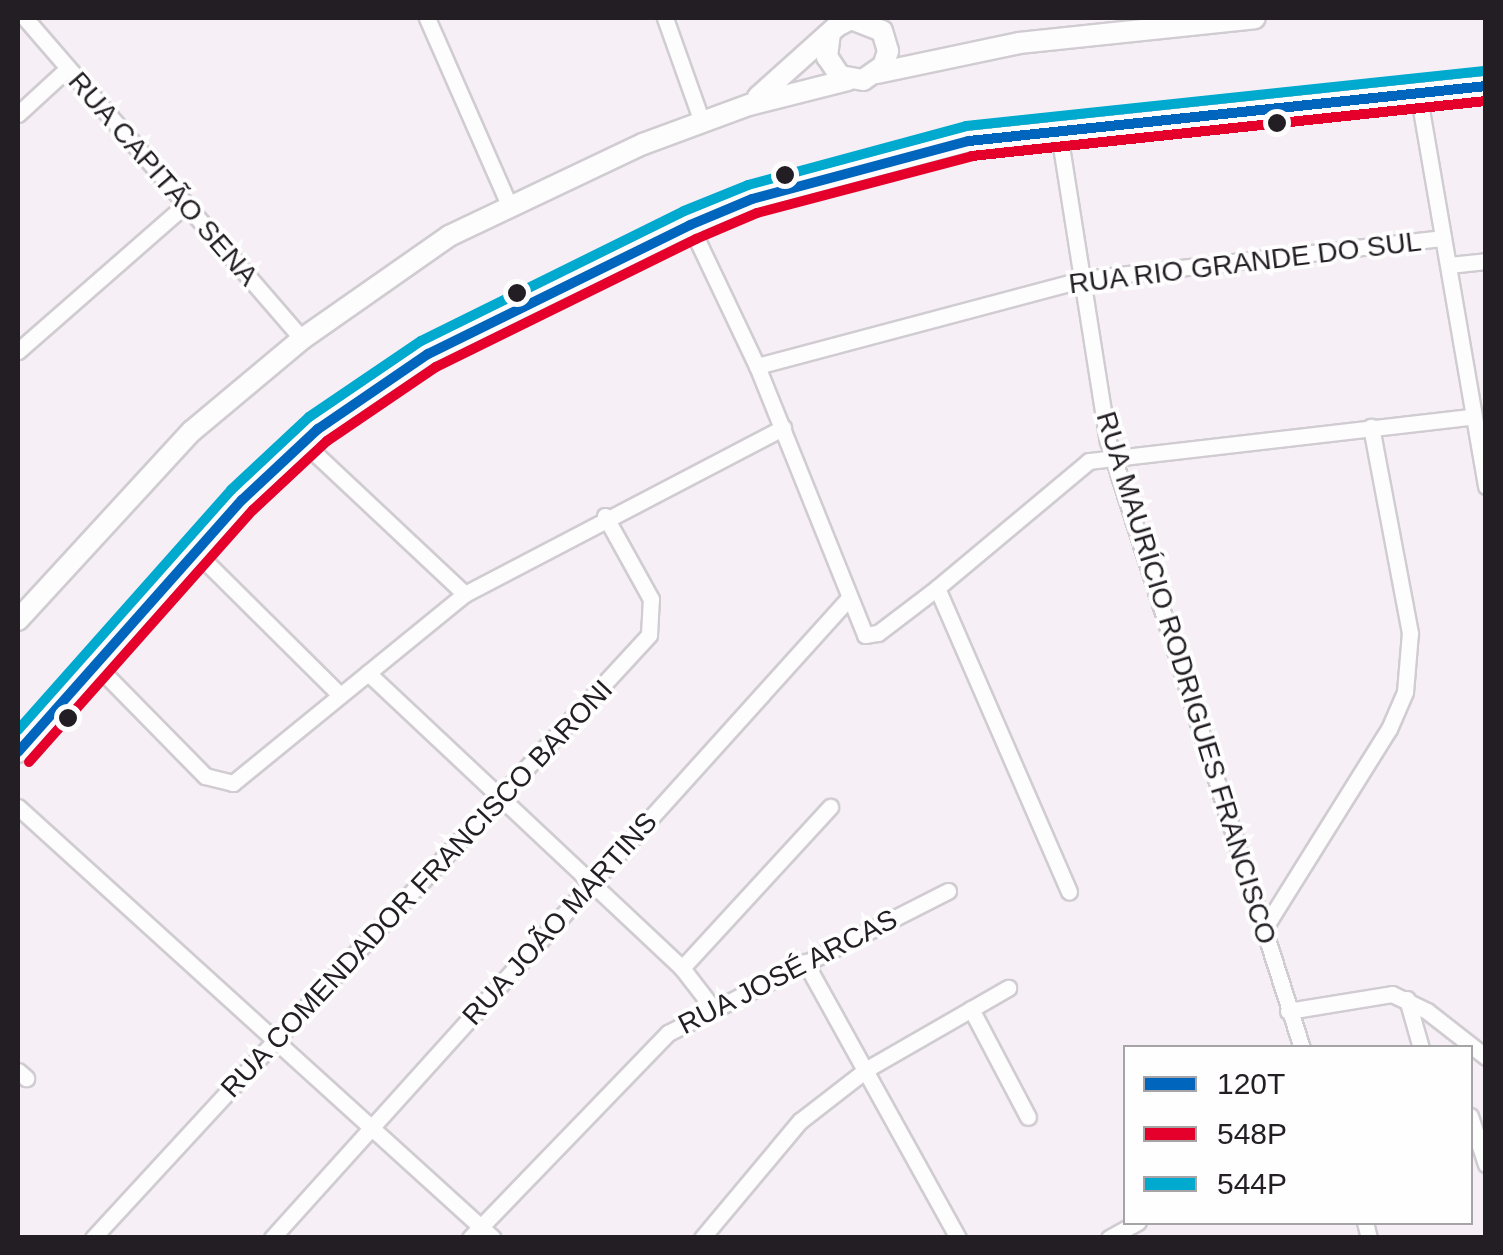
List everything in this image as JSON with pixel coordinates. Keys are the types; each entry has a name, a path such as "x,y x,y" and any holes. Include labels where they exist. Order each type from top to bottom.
{"main road":[{"path":"18,620 192,432 302,339 449,236 509,205 702,122 749,105 848,80 1020,43 1254,18"},
{"path":"749,105 832,27 870,19 888,45 877,73"},
{"path":"832,27 828,62 848,80"},
{"path":"18,752 196,553 303,442 440,347 690,224 851,171 1058,127 1486,86"}],"street":[{"name":"RUA CAPITÃO SENA","path":"25,18 302,339"},
{"path":"427,18 509,205"},
{"path":"665,18 702,122"},
{"path":"18,114 68,68"},
{"path":"1418,92 1486,486"},
{"name":"RUA MAURÍCIO RODRIGUES FRANCISCO","path":"1058,127 1114,454 1301,1045"},
{"path":"18,351 185,205"},
{"path":"690,224 783,428 858,631 867,636 937,588 1080,466 1114,454 1472,417"},
{"name":"RUA RIO GRANDE DO SUL","path":"757,366 1083,279 1443,238"},
{"name":"RUA RIO GRANDE DO SUL","path":"1448,265 1486,262"},
{"path":"1262,932 1389,729 1406,692 1410,633 1372,427"},
{"path":"98,667 189,762 224,784 255,770 339,694 465,594 606,516 783,428"},
{"path":"303,442 465,594"},
{"name":"RUA COMENDADOR FRANCISCO BARONI","path":"93,1238 278,1043 654,626 651,598 606,516"},
{"path":"196,553 339,694"},
{"path":"937,588 1070,892"},
{"name":"RUA JOÃO MARTINS","path":"272,1238 847,600"},
{"path":"368,673 682,968 712,1007"},
{"path":"18,807 371,1128 475,1232 493,1238"},
{"path":"682,968 830,807"},
{"name":"RUA JOSÉ ARCAS","path":"475,1232 636,1060 712,1007 948,891"},
{"path":"804,962 867,1068 958,1238"},
{"path":"702,1238 800,1121 867,1068 1008,988"},
{"path":"1288,1012 1371,996 1407,999 1470,1045"},
{"path":"1407,999 1420,1045"},
{"path":"971,1009 1028,1118"},
{"path":"1473,1125 1486,1164"},
{"path":"1109,1238 1133,1225"}],"transit line":[{"name":"544P","path":"18,730 231,490 309,417 421,341 684,211 748,185 966,126 1484,71"},
{"name":"120T","path":"18,752 242,500 318,429 428,354 690,225 752,199 969,141 1486,86"},
{"name":"548P","path":"29,762 253,510 327,441 436,367 696,239 757,213 972,156 1486,101"}]}
